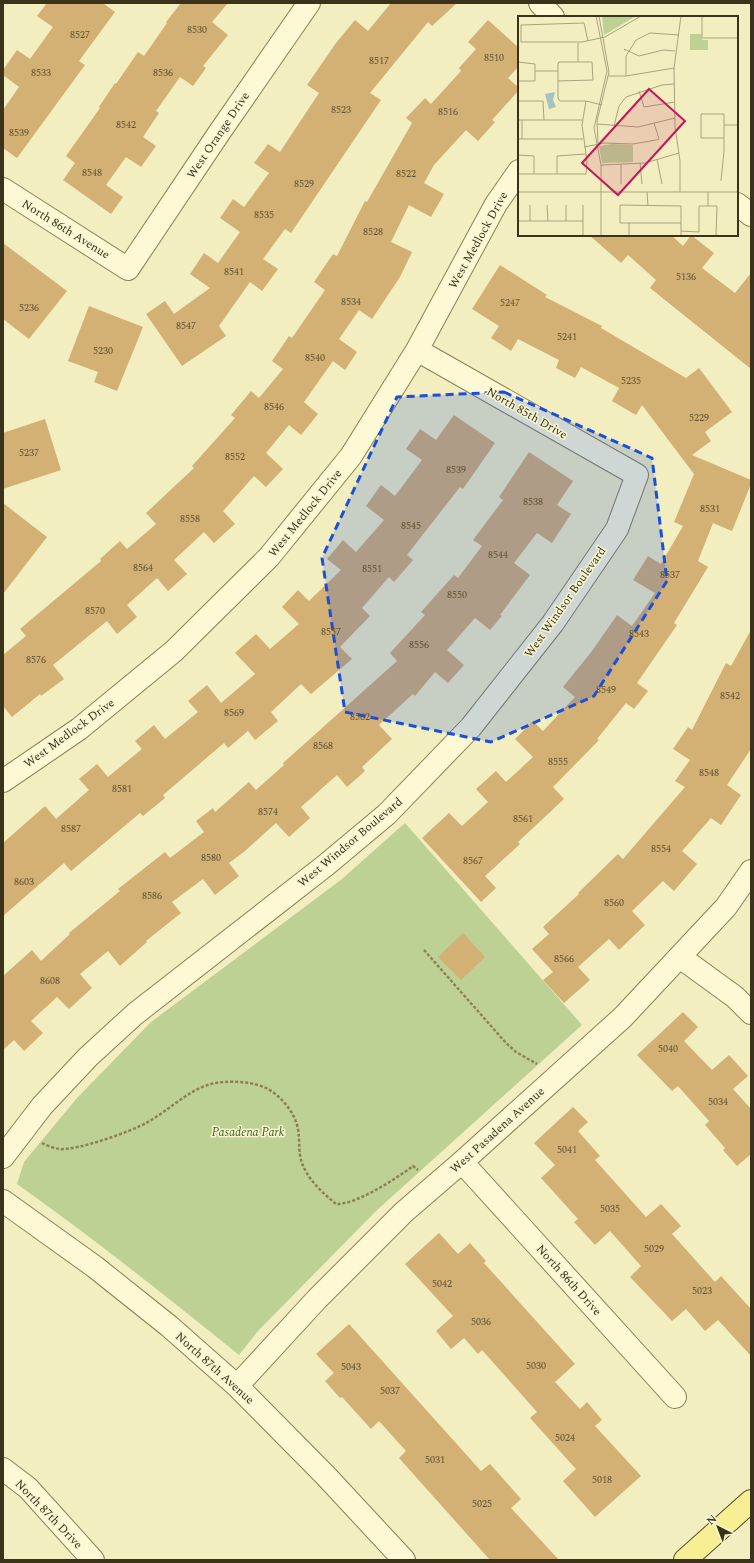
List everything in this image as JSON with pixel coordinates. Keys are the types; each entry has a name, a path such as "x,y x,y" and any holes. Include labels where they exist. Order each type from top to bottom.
{"main road":[{"path":"685,1560 751,1500"}],"street":[{"name":"West Orange Drive","path":"128,269 219,133 309,3"},
{"path":"540,3 552,16"},
{"name":"West Medlock Drive","path":"3,781 79,729 174,651 269,557 351,456 417,350 496,204 518,172"},
{"name":"North 86th Avenue","path":"3,189 128,269"},
{"path":"738,205 751,215"},
{"name":"North 85th Drive","path":"417,350 636,475"},
{"name":"West Windsor Boulevard","path":"3,1157 42,1106 88,1058 135,1014 326,866 387,814 471,727 553,623 617,529 636,475"},
{"name":"West Pasadena Avenue","path":"237,1386 317,1298 404,1212 462,1162 623,1017 726,907 751,871"},
{"path":"680,957 735,997 751,1013"},
{"name":"North 86th Drive","path":"462,1162 675,1397"},
{"name":"North 87th Avenue","path":"3,1201 95,1267 169,1326 237,1386 326,1476 404,1560"},
{"name":"North 87th Drive","path":"3,1469 28,1488 93,1560"}],"path":[{"path":"424,950 506,1043 516,1052 536,1063 552,1080"},
{"path":"24,1130 45,1144 60,1149 76,1147 122,1134 146,1123 196,1091 211,1084 230,1082 250,1083 268,1089 282,1100 293,1115 298,1129 298,1145 302,1163 309,1176 320,1190 336,1204 343,1205 354,1200 396,1179 414,1166 433,1186"}],"highlighted area":[{"path":"504,392 652,458 667,581 594,696 491,742 345,712 322,558 397,397"}],"green space":[{"name":"Pasadena Park","path":"405,823 582,1025 376,1211 258,1331 239,1355 129,1268 17,1184 24,1162 77,1098 151,1022 342,879"}],"building":[{"path":"47,3 103,3 115,12 79,61 85,65 17,158 3,148 3,110 19,87 3,75 3,70 17,50 30,59 53,27 37,16"},
{"path":"181,3 228,3 212,22 228,35 203,66 206,68 193,86 180,77 156,111 159,113 143,137 156,146 141,167 126,157 106,185 123,197 111,214 63,180 75,163 66,156 100,108 99,107 115,83 116,84 138,52 144,56 167,23 166,22"},
{"path":"391,3 457,3 432,26 428,22 370,93 381,100 291,233 285,229 263,259 278,269 262,291 250,282 219,326 226,336 182,366 146,314 165,301 174,314 210,288 190,274 204,253 218,263 240,232 220,218 233,199 244,207 269,173 254,163 268,144 280,152 319,93 307,85 336,43 355,20 368,31"},
{"path":"488,20 518,47 518,67 508,78 518,87 518,91 492,120 495,122 478,141 466,130 434,165 424,183 444,194 431,217 409,205 391,242 412,252 400,277 372,319 359,310 339,339 357,352 345,370 333,361 304,402 318,414 301,435 289,425 266,453 283,469 266,487 254,476 223,511 235,524 214,543 204,532 174,560 187,574 168,591 157,578 127,605 137,617 117,634 107,621 53,665 64,679 41,696 40,694 12,717 3,706 3,655 26,636 20,629 101,561 100,559 120,541 127,549 156,524 146,513 194,468 192,466 235,418 231,415 251,391 259,398 283,369 272,361 289,336 292,338 325,290 314,282 333,254 337,256 365,201 367,202 412,123 406,118 425,98 431,104 461,71 459,68 476,49 468,42"},
{"path":"590,236 672,236 683,246 690,236 692,236 714,253 702,268 735,293 751,273 751,369 650,288 656,280 628,255 621,263"},
{"path":"3,243 67,291 29,339 3,319"},
{"path":"500,265 547,295 545,297 602,326 601,328 686,378 699,368 732,412 705,432 711,441 692,455 751,480 751,484 732,531 713,523 698,561 708,567 674,623 677,625 637,683 648,691 634,709 626,703 597,739 599,740 553,787 564,799 518,842 520,844 485,876 496,888 481,902 422,838 449,813 462,826 488,802 476,789 496,771 506,782 533,757 515,739 533,721 543,731 575,697 563,687 592,651 617,615 632,626 655,593 633,580 648,556 661,564 683,526 674,522 694,474 642,405 636,415 612,401 619,388 581,367 575,378 556,368 559,360 518,339 511,351 491,338 499,326 472,309"},
{"path":"89,306 143,327 117,391 94,382 98,372 68,361"},
{"path":"454,415 495,443 463,489 460,487 407,555 413,560 394,582 389,577 362,608 370,616 340,647 352,659 311,694 301,684 271,712 278,721 255,740 248,731 228,748 224,743 163,795 165,798 143,816 140,813 71,871 64,863 3,916 3,843 45,806 56,819 89,790 79,779 97,764 108,777 142,749 135,741 154,725 165,739 198,712 188,701 207,685 221,703 255,674 235,653 256,634 270,649 299,624 282,607 298,590 309,601 341,570 327,559 343,540 356,552 384,520 366,506 381,485 395,496 422,460 406,449 420,429 436,440"},
{"path":"45,419 61,470 3,489 3,433"},
{"path":"529,452 573,481 557,505 571,514 552,543 537,533 514,563 530,575 500,615 502,616 490,630 475,618 447,650 464,665 448,683 435,672 415,696 413,694 379,725 392,739 362,767 365,771 347,787 337,775 301,807 310,818 289,837 276,823 245,851 229,863 239,876 215,895 203,879 172,902 181,913 146,941 147,942 120,966 108,951 80,974 92,988 69,1009 57,997 31,1021 43,1033 24,1051 14,1040 3,1050 3,976 32,950 41,961 70,934 69,933 120,891 118,889 165,852 170,858 204,832 196,821 213,808 215,812 249,782 256,790 284,765 283,763 397,661 390,653 425,615 421,612 454,575 458,578 482,546 473,540 503,500 499,497"},
{"path":"3,503 47,537 3,594"},
{"path":"751,630 751,749 727,785 741,795 721,825 711,818 682,851 697,864 674,891 663,881 632,911 645,925 619,950 609,939 578,967 590,980 564,1003 543,980 553,972 532,949 549,934 543,927 579,894 578,893 618,854 623,859 685,787 675,781 690,760 673,749 688,727 692,730 726,663 731,666"},
{"path":"463,933 485,957 461,980 438,957"},
{"path":"683,1012 698,1027 684,1041 712,1070 729,1055 748,1076 733,1089 751,1109 751,1154 737,1166 723,1150 725,1148 705,1125 709,1121 678,1086 672,1091 637,1055"},
{"path":"573,1107 588,1122 578,1131 600,1156 595,1160 646,1217 661,1204 681,1226 672,1234 715,1282 721,1276 751,1309 751,1356 718,1320 705,1331 686,1309 672,1321 630,1277 641,1266 610,1231 595,1245 574,1222 578,1219 541,1178 555,1165 534,1143"},
{"path":"439,1233 458,1254 470,1243 486,1261 484,1263 575,1364 555,1382 580,1409 587,1402 602,1420 595,1426 641,1476 595,1517 563,1481 576,1469 530,1418 537,1412 482,1350 478,1354 464,1338 451,1349 436,1331 453,1316 405,1264"},
{"path":"349,1324 481,1471 490,1464 521,1499 511,1508 559,1560 490,1560 399,1458 406,1451 379,1421 371,1429 342,1397 340,1398 325,1381 334,1373 316,1354"}]}
